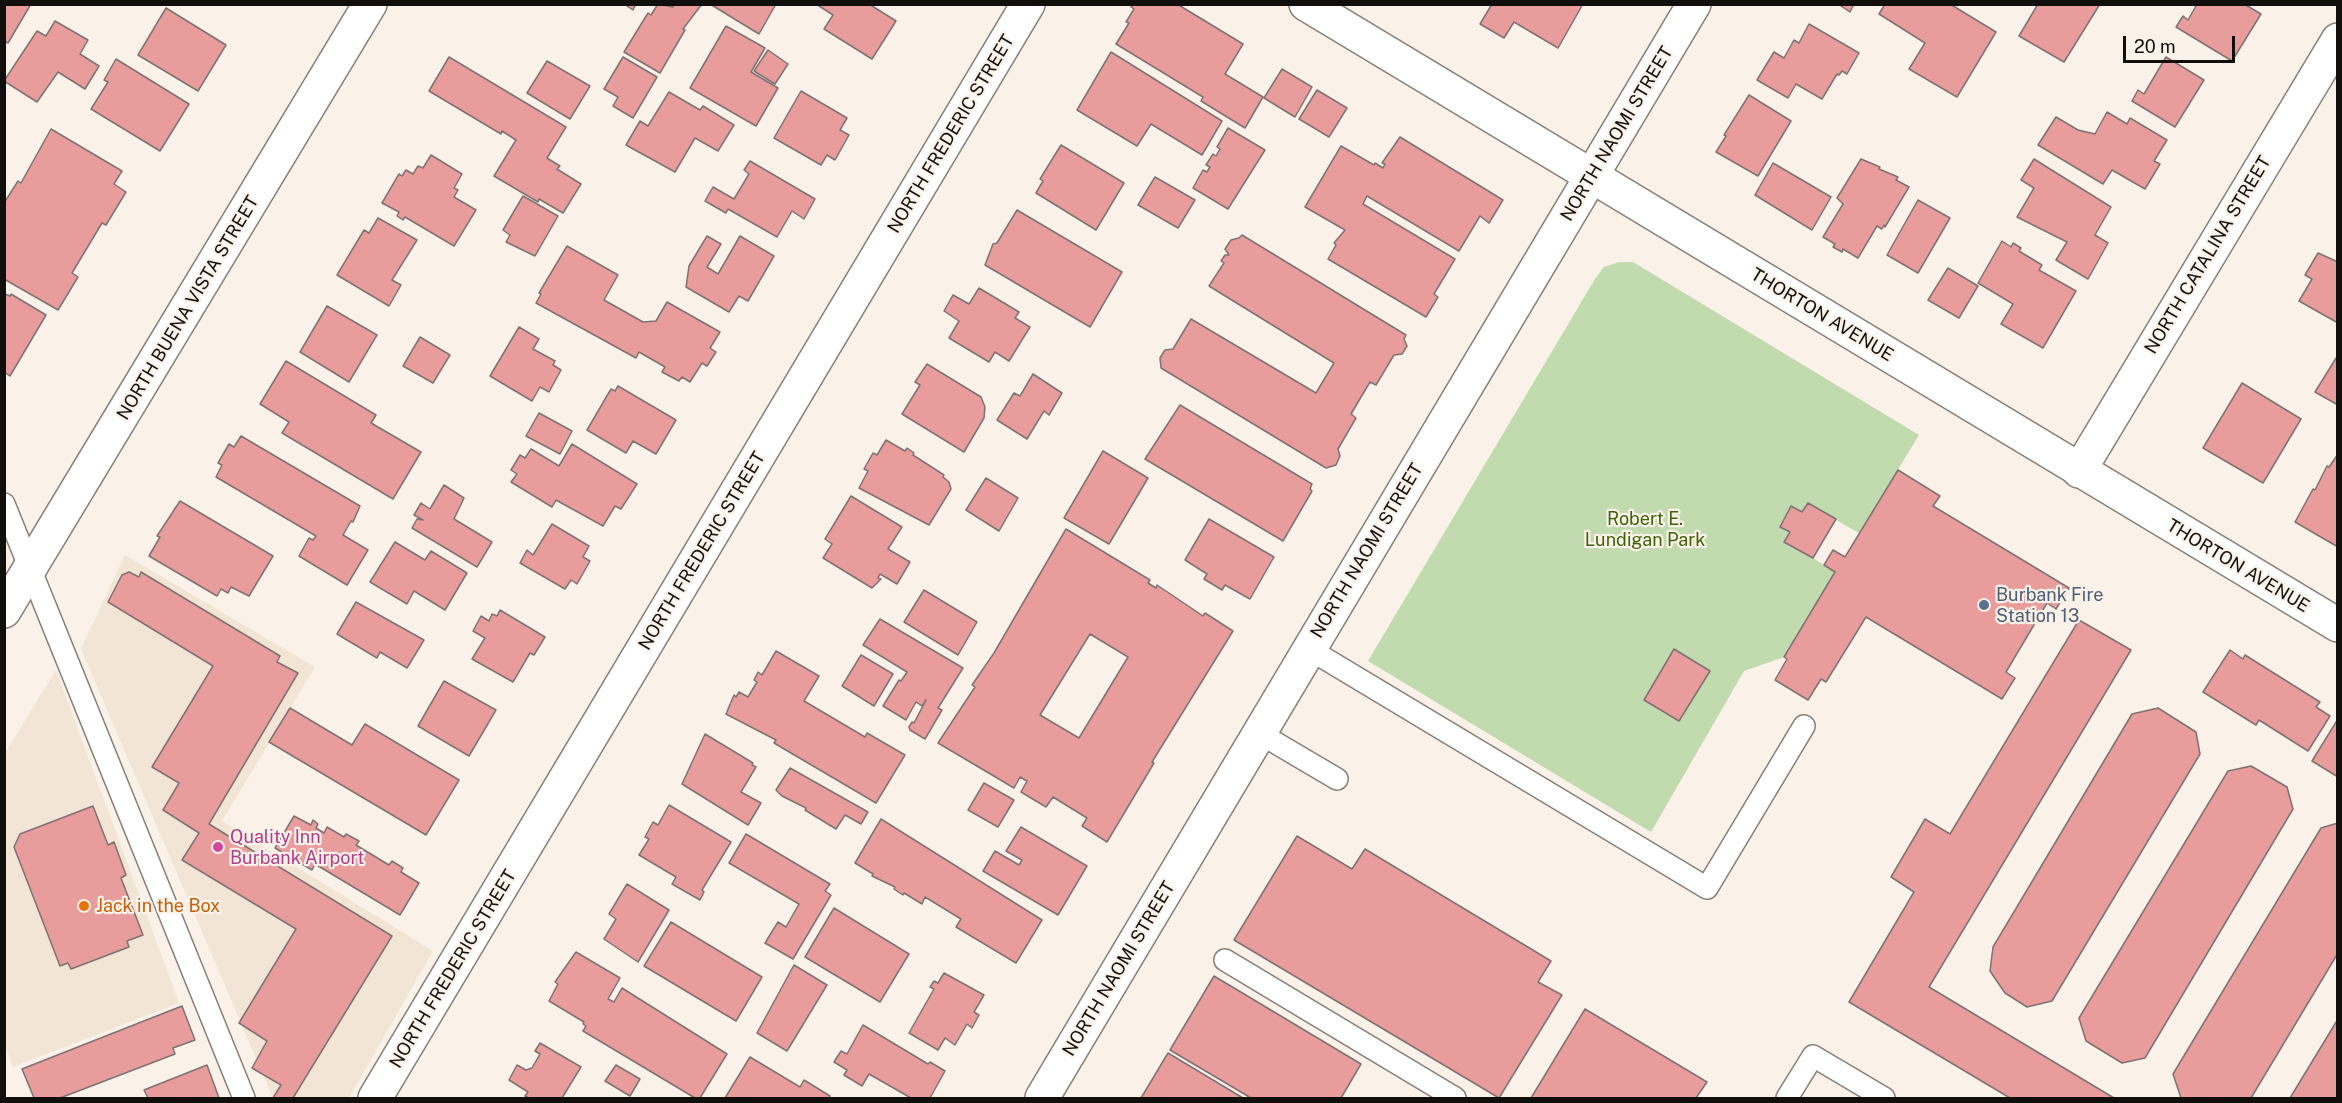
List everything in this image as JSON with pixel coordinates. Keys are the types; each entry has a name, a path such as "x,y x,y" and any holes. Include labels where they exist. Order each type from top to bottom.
{"street":[{"name":"NORTH BUENA VISTA STREET","path":"4,611 30,572 370,4"},
{"name":"NORTH FREDERIC STREET","path":"375,1098 1028,4"},
{"name":"THORTON AVENUE","path":"1306,4 2337,625"},
{"name":"NORTH NAOMI STREET","path":"1042,1098 1694,4"},
{"name":"NORTH CATALINA STREET","path":"2079,471 2337,40"}],"lane":[{"path":"4,504 244,1098"},
{"path":"1309,649 1608,819 1707,888 1804,726"},
{"path":"1259,733 1337,779"},
{"path":"1225,960 1455,1098"},
{"path":"1787,1098 1813,1056 1884,1098"}],"shaded area":[{"path":"125,555 315,667 222,821 433,951 349,1098 273,1098 81,649"},
{"path":"56,670 179,1003 13,1067 4,1042 4,755"}],"green space":[{"name":"Robert E. Lundigan Park","path":"1619,262 1633,262 1919,435 1859,533 1836,520 1813,558 1835,572 1784,657 1744,671 1651,832 1368,661 1595,279 1604,267"}],"building":[{"path":"4,4 31,4 8,43 4,41"},
{"path":"624,4 636,4 633,10"},
{"path":"658,4 673,7 674,4 702,4 683,29 685,30 660,73 624,52 648,13 651,15"},
{"path":"710,4 776,4 759,34"},
{"path":"816,4 869,4 896,21 872,59 824,29 833,15"},
{"path":"1133,4 1177,4 1243,44 1225,74 1263,97 1245,128 1201,101 1203,97 1116,44 1129,23 1126,22 1134,9 1131,7"},
{"path":"1492,4 1583,4 1558,48 1514,22 1504,38 1480,24"},
{"path":"1838,4 1854,4 1850,12"},
{"path":"1885,4 1950,4 1996,32 1957,97 1909,69 1925,43 1879,14"},
{"path":"2038,4 2100,4 2064,62 2019,36"},
{"path":"2197,4 2244,4 2261,14 2232,61 2176,27 2183,16 2188,20"},
{"path":"166,8 226,45 198,91 138,55"},
{"path":"55,21 88,40 80,54 99,66 85,89 58,72 37,102 4,81 37,31 46,36"},
{"path":"1809,24 1859,53 1847,74 1842,71 1839,75 1837,74 1822,99 1796,84 1788,98 1757,80 1774,52 1784,58 1794,40 1799,43"},
{"path":"726,26 765,48 751,72 778,88 756,126 690,88"},
{"path":"768,50 788,64 775,84 754,71"},
{"path":"1111,52 1222,121 1202,155 1151,124 1137,146 1077,110"},
{"path":"449,57 566,127 547,158 560,166 557,169 581,184 563,213 539,199 538,202 494,176 516,140 502,131 501,134 429,91"},
{"path":"623,57 657,77 633,118 613,106 618,97 604,89"},
{"path":"2166,57 2204,80 2175,127 2132,101 2138,90 2144,94"},
{"path":"116,59 189,104 160,151 91,109 108,82 104,80"},
{"path":"547,61 590,86 570,119 527,93"},
{"path":"1282,69 1312,87 1295,117 1264,98"},
{"path":"1317,90 1347,108 1329,137 1299,119"},
{"path":"801,91 847,118 840,130 849,135 835,160 827,155 821,165 774,138"},
{"path":"669,92 700,110 703,106 734,125 718,151 695,138 675,172 626,145 640,121 648,126"},
{"path":"1749,95 1791,121 1758,176 1716,152"},
{"path":"2107,112 2127,124 2130,118 2167,140 2154,161 2160,164 2145,189 2112,170 2103,184 2038,145 2056,117 2078,130 2095,134"},
{"path":"1228,128 1265,150 1228,209 1193,188 1203,170 1207,172 1210,167 1206,165 1213,154 1216,156 1220,149 1217,147"},
{"path":"51,129 122,171 114,184 126,192 106,225 102,223 72,273 78,277 58,310 4,279 4,203 18,181 21,183"},
{"path":"1400,137 1503,200 1489,223 1480,216 1459,251 1367,196 1363,204 1455,259 1434,294 1438,297 1426,317 1328,259 1336,245 1334,243 1345,230 1305,207 1341,146 1383,168 1385,164 1382,163"},
{"path":"1061,145 1124,183 1096,230 1036,193 1043,181 1040,179"},
{"path":"431,155 462,174 454,188 458,190 454,197 476,210 454,246 405,217 403,220 397,216 399,212 382,203 399,174 402,176 406,170 413,174 418,166 423,168"},
{"path":"1861,159 1898,177 1896,180 1909,187 1885,227 1884,225 1882,229 1877,226 1858,258 1843,249 1842,252 1833,247 1835,244 1823,237 1843,204 1837,198"},
{"path":"2034,159 2111,207 2095,235 2108,243 2088,279 2056,260 2067,242 2017,217 2034,188 2021,180"},
{"path":"750,161 815,199 804,219 792,211 777,237 728,209 726,213 705,201 713,187 734,199 749,174 744,170"},
{"path":"1773,163 1831,197 1812,230 1755,195"},
{"path":"1155,177 1195,200 1178,228 1138,205"},
{"path":"523,196 558,216 535,256 506,242 510,235 503,230"},
{"path":"1918,200 1950,218 1918,273 1887,255"},
{"path":"1017,210 1122,272 1090,327 985,265 993,244 997,243"},
{"path":"378,218 417,240 392,280 401,285 389,306 337,275 364,230 369,233"},
{"path":"1242,235 1406,335 1404,339 1407,346 1402,354 1394,355 1376,385 1370,382 1351,414 1356,418 1338,449 1340,456 1336,465 1326,468 1161,368 1160,358 1165,350 1173,349 1191,319 1316,393 1334,363 1209,286 1224,263 1221,261 1225,255 1229,255 1225,249 1231,240"},
{"path":"707,236 721,244 707,267 718,274 740,236 774,256 748,301 739,296 729,312 686,287 689,266"},
{"path":"2002,241 2011,247 2013,243 2021,248 2019,251 2042,265 2039,270 2076,291 2043,348 2001,324 2013,304 1978,283"},
{"path":"567,246 618,275 604,300 643,322 656,321 667,302 720,332 710,348 716,352 707,366 702,363 690,382 682,377 679,381 662,372 665,367 639,352 636,358 536,303 541,294 539,293"},
{"path":"2318,253 2338,262 2338,323 2299,301 2312,279 2305,275"},
{"path":"1948,268 1978,286 1959,318 1928,300"},
{"path":"979,288 1019,312 1015,318 1030,327 1009,361 995,352 989,362 949,338 959,321 944,311 953,295 969,304"},
{"path":"5,294 10,296 11,294 46,315 10,376 4,372"},
{"path":"327,306 377,335 349,382 300,352"},
{"path":"519,327 539,339 533,349 555,361 553,365 561,370 549,392 540,387 532,401 490,376"},
{"path":"420,337 450,355 433,383 403,366"},
{"path":"2338,355 2338,405 2315,392"},
{"path":"286,361 376,415 371,423 421,452 393,499 282,433 289,422 260,404"},
{"path":"927,364 981,397 985,407 984,418 964,452 902,414 920,385 915,382"},
{"path":"1033,374 1062,393 1049,415 1044,411 1027,439 997,420 1014,393 1020,396"},
{"path":"2242,383 2301,419 2263,483 2203,448"},
{"path":"618,386 676,420 656,454 633,441 626,453 587,430 611,389 615,391"},
{"path":"1180,405 1312,484 1310,489 1312,491 1283,541 1145,459"},
{"path":"539,413 572,431 560,454 526,436"},
{"path":"241,436 360,506 353,522 351,521 343,535 368,550 347,585 299,556 309,538 313,540 316,536 216,477 222,465 218,463 229,444 234,447"},
{"path":"886,440 905,451 907,448 914,453 913,455 944,475 943,477 949,482 951,489 929,525 859,488 868,471 864,469 873,453 877,455"},
{"path":"572,444 637,484 621,509 615,506 603,526 556,500 552,507 511,482 517,474 511,470 520,455 525,458 531,449 559,466"},
{"path":"1103,451 1148,478 1109,544 1064,518"},
{"path":"2338,454 2338,547 2295,522 2327,466 2329,467"},
{"path":"1898,470 1940,496 1933,506 2069,588 2056,609 2047,603 2006,672 2015,678 2002,699 1866,617 1826,682 1821,679 1808,700 1775,680 1787,659 1784,657 1835,572 1824,565 1833,550 1845,557"},
{"path":"986,478 1018,498 999,531 966,510"},
{"path":"444,485 464,498 454,519 492,542 477,567 412,528 417,519 423,520 414,515 421,503 430,509"},
{"path":"851,496 902,527 888,549 910,562 897,584 880,574 878,578 881,579 872,588 823,558 832,544 825,539"},
{"path":"180,501 273,556 249,596 231,587 228,593 221,589 217,596 149,556 160,537 157,536"},
{"path":"1808,503 1836,519 1813,558 1784,542 1790,532 1780,527 1791,506 1802,512"},
{"path":"1209,519 1274,557 1250,599 1225,585 1222,590 1204,579 1207,574 1185,560"},
{"path":"552,524 589,546 583,557 590,561 577,584 571,580 565,589 520,563 527,550 533,555"},
{"path":"1066,529 1150,580 1148,583 1156,588 1157,585 1203,616 1205,613 1233,631 1152,762 1154,763 1107,842 1082,826 1087,818 1053,797 1046,807 1021,792 1027,781 1020,777 1014,788 938,743 975,687 972,685 994,653","holes":["1090,634 1128,657 1079,738 1040,715"]},
{"path":"395,542 425,560 431,551 467,573 445,610 414,591 407,604 370,582"},
{"name":"Quality Inn Burbank Airport","path":"129,572 139,577 141,572 280,656 277,662 298,673 209,824 392,936 293,1098 273,1098 281,1085 252,1068 267,1041 239,1023 296,929 182,860 199,833 163,810 179,783 152,767 213,666 108,602 122,575"},
{"path":"924,590 977,622 958,655 904,622"},
{"path":"356,602 424,640 407,668 380,652 377,658 337,634"},
{"path":"500,610 545,637 534,655 530,653 513,682 472,659 485,638 473,631 481,616 489,621 492,614 497,616"},
{"path":"880,619 963,668 938,708 942,710 925,739 909,727 912,722 914,723 926,700 922,706 916,702 906,720 883,706 899,680 901,681 907,672 863,645"},
{"path":"2079,620 2131,650 1929,987 2114,1098 2010,1098 1849,1002 1914,892 1891,877 1925,819 1950,834"},
{"path":"1674,649 1710,671 1679,721 1644,700"},
{"path":"2230,650 2243,659 2245,655 2320,702 2316,707 2330,716 2308,751 2259,720 2256,725 2203,692"},
{"path":"776,651 819,676 804,701 865,737 867,733 905,755 876,803 774,743 776,740 726,714 734,695 736,697 739,692 748,697 757,682 754,680 758,672 762,675"},
{"path":"861,655 893,674 874,706 842,686"},
{"path":"444,681 496,710 469,756 418,726"},
{"path":"290,708 352,745 365,724 459,780 426,835 269,742"},
{"path":"2158,708 2196,732 2200,754 2052,1001 2027,1007 2005,993 1990,971 1993,947 2132,714"},
{"path":"2338,719 2338,777 2312,761"},
{"path":"705,734 756,767 741,792 761,803 748,825 682,784"},
{"path":"2251,766 2287,787 2293,809 2145,1058 2122,1063 2086,1041 2079,1018 2228,771"},
{"path":"790,768 868,812 861,824 845,815 836,829 805,810 806,808 782,796 776,790"},
{"path":"984,783 1014,800 998,827 968,810"},
{"path":"669,805 731,842 702,890 704,892 700,900 672,884 676,877 639,855 649,839 645,837 653,822 658,825"},
{"name":"Jack in the Box","path":"93,806 108,845 114,842 126,875 121,878 143,935 127,941 129,947 71,969 68,963 60,966 14,847 20,834"},
{"path":"294,816 311,825 313,820 318,824 316,828 324,833 327,827 344,837 346,834 359,841 356,845 389,865 392,861 403,868 401,872 419,883 400,915 315,864 312,870 275,848"},
{"path":"881,819 1042,920 1016,963 956,927 961,919 925,897 922,904 904,893 903,895 894,889 895,887 872,876 873,874 855,863"},
{"path":"2338,823 2338,953 2251,1098 2181,1098 2173,1074 2321,828"},
{"path":"1021,827 1087,866 1058,915 983,871 995,851 1019,865 1022,860 1006,851"},
{"path":"746,834 830,884 825,891 831,895 793,959 765,943 778,922 786,927 799,904 729,863"},
{"path":"1297,836 1352,869 1365,849 1551,961 1538,982 1562,995 1499,1098 1234,940"},
{"path":"627,884 669,910 638,962 604,939 616,919 609,914"},
{"path":"834,908 909,954 880,1002 805,957"},
{"path":"671,922 762,977 736,1021 644,966"},
{"path":"576,952 620,978 608,999 614,1002 622,988 727,1054 700,1098 695,1098 583,1031 586,1026 584,1022 549,1001 558,984 555,982"},
{"path":"794,965 827,985 787,1051 757,1033"},
{"path":"944,973 984,995 974,1012 979,1015 972,1028 967,1024 955,1045 945,1038 938,1050 909,1033 934,989 930,987 934,981 938,983"},
{"path":"1214,976 1361,1064 1341,1098 1251,1098 1170,1050"},
{"path":"182,1006 195,1040 173,1048 175,1054 60,1098 34,1098 22,1069"},
{"path":"1585,1009 1707,1082 1696,1098 1531,1098"},
{"path":"2338,1019 2338,1098 2290,1098"},
{"path":"863,1025 928,1064 930,1062 945,1071 930,1098 911,1098 869,1074 862,1086 844,1075 847,1070 834,1062 841,1051 847,1054"},
{"path":"540,1043 581,1067 562,1098 529,1098 525,1096 528,1092 509,1080 517,1065 526,1070 532,1068 540,1054 535,1051"},
{"path":"1168,1053 1243,1098 1141,1098"},
{"path":"750,1057 800,1087 804,1080 830,1096 829,1098 725,1098"},
{"path":"207,1065 219,1098 148,1098 144,1090"},
{"path":"616,1065 640,1079 630,1096 605,1081"}],"place":[{"name":"Burbank Fire Station 13","path":"1984,605"},
{"name":"Quality Inn Burbank Airport","path":"218,847"},
{"name":"Jack in the Box","path":"84,906"}]}
